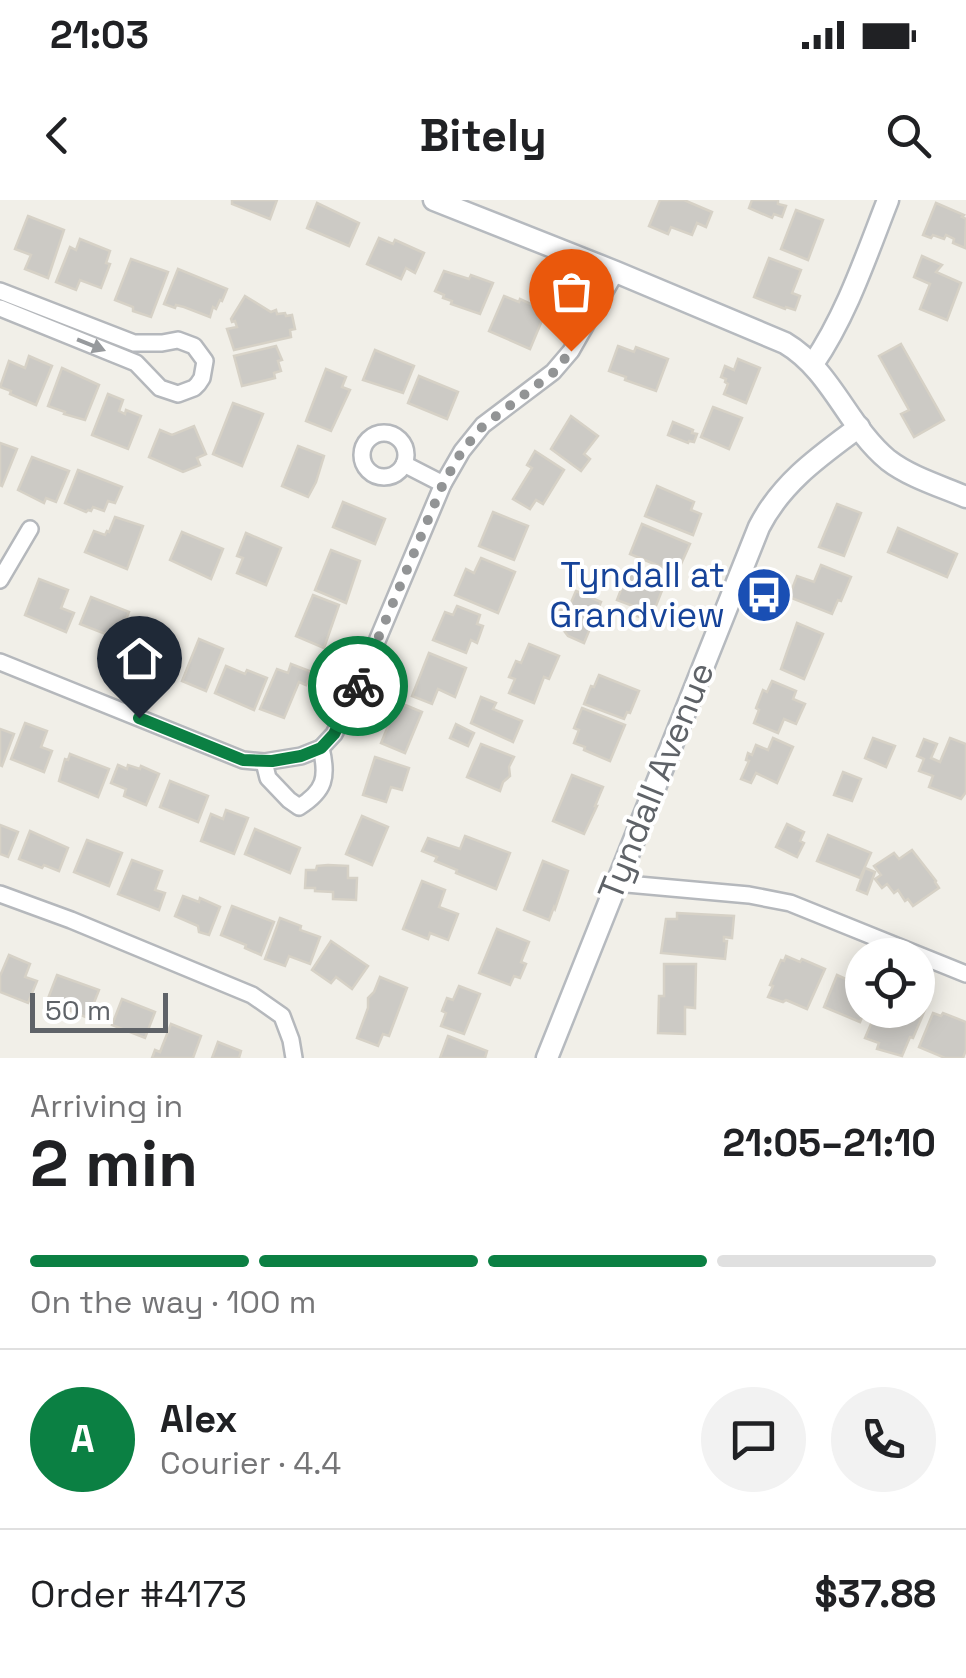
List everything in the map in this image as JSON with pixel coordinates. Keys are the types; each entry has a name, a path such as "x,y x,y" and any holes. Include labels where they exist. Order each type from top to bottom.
{"street":[{"path":"434,200 785,343 813,364 870,442 890,461 966,496"},
{"path":"813,364 845,310 888,200"},
{"path":"0,662 243,760 264,762 321,748 334,734 356,691 443,484 462,451 483,426 554,372 571,351 616,272"},
{"path":"0,292 134,343 178,340 194,346 205,361 202,378 194,388 178,394 160,388 136,363 0,308"},
{"name":"Tyndall Avenue","path":"547,1058 733,587 768,509 803,469 859,427"},
{"path":"404,464 443,484"},
{"path":"0,580 30,529"},
{"path":"264,762 268,778 299,806 322,787 326,767 321,748"},
{"path":"616,884 790,903 966,974"},
{"path":"0,894 252,995 282,1016 294,1058"}],"building":[{"path":"232,200 277,200 270,219 232,204"},
{"path":"660,200 684,200 712,212 706,227 697,223 692,235 671,227 668,234 649,226"},
{"path":"752,200 778,200 778,204 786,206 782,217 774,214 772,218 749,208"},
{"path":"317,203 359,223 349,246 307,228"},
{"path":"936,203 964,215 965,248 946,235 944,239 923,235"},
{"path":"796,210 823,220 808,260 781,249"},
{"path":"28,216 64,230 48,278 25,269 31,255 15,249"},
{"path":"379,238 393,244 395,240 424,253 415,273 406,268 401,279 367,264"},
{"path":"80,239 110,251 106,263 110,264 101,288 80,280 76,290 56,282 70,247 76,250"},
{"path":"922,256 942,265 936,272 961,283 947,320 920,309 930,284 914,277"},
{"path":"769,258 801,270 792,293 800,296 795,310 754,297"},
{"path":"131,259 168,272 151,317 115,300"},
{"path":"178,269 227,289 210,317 164,304"},
{"path":"444,271 493,283 480,314 451,304 435,291"},
{"path":"245,296 271,312 292,315 295,329 290,330 291,337 234,350 227,329 237,327 231,319"},
{"path":"504,296 546,311 530,349 489,331"},
{"path":"901,344 944,420 914,437 901,414 909,410 879,356"},
{"path":"276,346 282,360 278,361 281,371 274,373 275,378 242,386 234,356"},
{"path":"618,346 634,352 636,347 668,359 656,391 609,371"},
{"path":"375,350 414,366 403,393 363,380"},
{"path":"29,356 52,366 36,405 0,387 9,361 25,368"},
{"path":"738,359 760,368 746,403 724,394 728,384 721,377 725,366 734,370"},
{"path":"62,368 99,385 85,420 48,406"},
{"path":"326,369 346,377 342,387 350,390 331,431 306,421"},
{"path":"419,376 458,392 447,419 408,403"},
{"path":"108,394 123,400 119,411 141,416 128,449 92,435"},
{"path":"233,403 263,414 242,466 213,454"},
{"path":"713,407 742,418 729,449 701,437"},
{"path":"571,416 598,436 584,454 590,459 581,471 551,449"},
{"path":"673,422 693,430 697,434 694,442 668,435"},
{"path":"194,426 206,454 197,458 200,465 183,472 149,457 160,430 172,435"},
{"path":"0,443 17,449 2,486 0,485"},
{"path":"298,446 324,456 308,497 282,486"},
{"path":"535,451 564,470 543,504 536,500 530,509 513,499 532,468 527,465"},
{"path":"32,457 69,471 56,502 46,498 44,503 18,490"},
{"path":"78,470 122,487 115,503 108,501 104,511 93,507 86,512 65,503"},
{"path":"657,486 694,502 691,510 701,514 693,535 645,516"},
{"path":"343,502 385,519 375,544 333,527"},
{"path":"837,504 861,513 844,556 819,547"},
{"path":"493,512 528,526 514,560 479,546"},
{"path":"115,517 143,526 127,569 85,552 94,531 105,535"},
{"path":"642,524 690,544 681,564 673,560 669,570 630,554"},
{"path":"898,528 957,554 947,577 888,552"},
{"path":"182,532 223,549 211,579 170,560"},
{"path":"246,533 281,548 266,585 237,573 243,558 237,556"},
{"path":"331,550 360,561 346,603 315,590"},
{"path":"481,558 515,572 498,613 455,595 466,569 474,573"},
{"path":"821,565 851,577 832,614 789,597 797,576 814,582"},
{"path":"629,569 665,583 650,621 631,614 633,606 617,600"},
{"path":"39,579 68,590 61,608 74,613 66,632 25,615"},
{"path":"576,591 601,602 584,643 568,636 555,619 562,602 570,605"},
{"path":"313,595 339,605 324,648 296,636"},
{"path":"91,597 129,612 118,639 80,624"},
{"path":"457,606 480,615 477,624 483,626 477,643 471,640 466,653 433,640 445,612 453,615"},
{"path":"797,623 823,634 804,679 781,669"},
{"path":"134,627 172,642 162,668 137,658 134,664 121,658"},
{"path":"199,639 223,649 206,691 182,681"},
{"path":"529,644 559,656 549,679 544,677 534,703 509,693 515,679 509,677 516,661 521,663"},
{"path":"429,653 466,668 455,697 438,689 432,704 412,696"},
{"path":"291,664 312,672 306,685 299,682 284,718 260,709 277,669 288,673"},
{"path":"226,666 267,678 254,710 215,693"},
{"path":"599,675 639,691 624,719 584,704"},
{"path":"772,681 796,691 793,699 805,704 796,724 784,719 778,733 754,723 763,690 767,692"},
{"path":"481,697 496,703 493,709 522,721 513,742 471,723"},
{"path":"398,702 422,712 405,753 381,743"},
{"path":"582,708 625,725 610,761 574,743 579,730 574,728"},
{"path":"25,723 47,731 41,747 52,751 44,772 11,759"},
{"path":"456,724 474,733 468,746 450,738"},
{"path":"0,729 14,734 2,766 0,765"},
{"path":"773,738 793,747 777,783 756,773 751,783 741,779 749,761 748,753 752,755 756,745 768,750"},
{"path":"873,738 895,746 886,767 865,758"},
{"path":"950,738 966,744 966,792 961,799 929,787 933,776 919,771 924,759 917,756 924,739 937,744 931,758 940,762"},
{"path":"481,744 514,757 510,776 500,791 467,777"},
{"path":"70,754 109,769 98,797 59,781"},
{"path":"375,757 409,768 402,790 391,787 386,802 363,795"},
{"path":"118,765 127,769 128,765 140,769 141,766 159,774 146,805 124,796 126,789 111,783"},
{"path":"843,772 861,779 852,801 834,795"},
{"path":"572,775 603,787 584,834 553,821"},
{"path":"170,781 208,796 198,822 160,807"},
{"path":"226,810 248,818 234,854 201,841 211,814 223,819"},
{"path":"362,816 388,827 372,865 346,854"},
{"path":"787,824 804,832 797,857 776,847"},
{"path":"0,825 18,832 8,857 0,854"},
{"path":"255,829 300,848 290,873 245,854"},
{"path":"30,831 68,848 59,871 19,859"},
{"path":"828,835 871,853 860,878 817,861"},
{"path":"465,836 510,853 496,889 456,873 457,870 435,861 437,857 422,851 428,838 460,849"},
{"path":"87,840 122,853 109,886 74,872"},
{"path":"912,850 939,888 913,906 898,890 894,893 887,884 882,888 875,879 881,875 874,866 894,853 899,859"},
{"path":"132,860 162,871 155,890 165,893 159,910 118,894"},
{"path":"543,861 568,871 549,920 524,910"},
{"path":"348,866 348,878 357,878 356,900 333,899 333,892 305,888 306,870"},
{"path":"865,868 875,872 867,894 857,890"},
{"path":"422,881 445,890 439,907 458,914 448,940 430,933 428,939 403,929"},
{"path":"183,896 220,907 209,935 175,916"},
{"path":"232,906 274,922 261,955 221,935"},
{"path":"677,913 734,916 732,938 724,937 725,959 661,953 666,919 677,919"},
{"path":"280,918 320,937 310,964 289,956 285,966 265,959"},
{"path":"497,929 529,942 520,978 514,976 510,985 479,973"},
{"path":"331,941 368,966 352,989 336,977 331,983 312,970"},
{"path":"9,955 30,964 25,977 37,981 28,1003 0,992 0,976"},
{"path":"786,956 825,969 807,1009 768,997"},
{"path":"664,964 696,964 695,1008 685,1007 685,1034 658,1033"},
{"path":"57,975 99,990 88,1018 47,1001"},
{"path":"837,975 845,979 845,1016 824,1007"},
{"path":"380,977 407,988 389,1036 383,1034 378,1046 357,1038 368,998"},
{"path":"459,986 480,994 464,1034 441,1026 447,998 453,1000"},
{"path":"122,999 155,1012 145,1038 112,1025"},
{"path":"935,1014 966,1022 963,1058 945,1058 919,1047 927,1028 935,1028"},
{"path":"171,1024 201,1036 193,1058 152,1058 155,1050 160,1052"},
{"path":"869,1028 917,1028 902,1056 877,1049 879,1043 865,1038"},
{"path":"448,1036 487,1051 485,1058 440,1058"},
{"path":"218,1042 241,1051 239,1058 212,1058"}],"way so far":[{"path":"358,686 443,484 462,451 483,426 554,372 571,351"}],"place":[{"name":"Tyndall at Grandview","path":"764,595"}],"route":[{"path":"139,718 243,760 272,761 321,748 334,734 358,686"}]}
